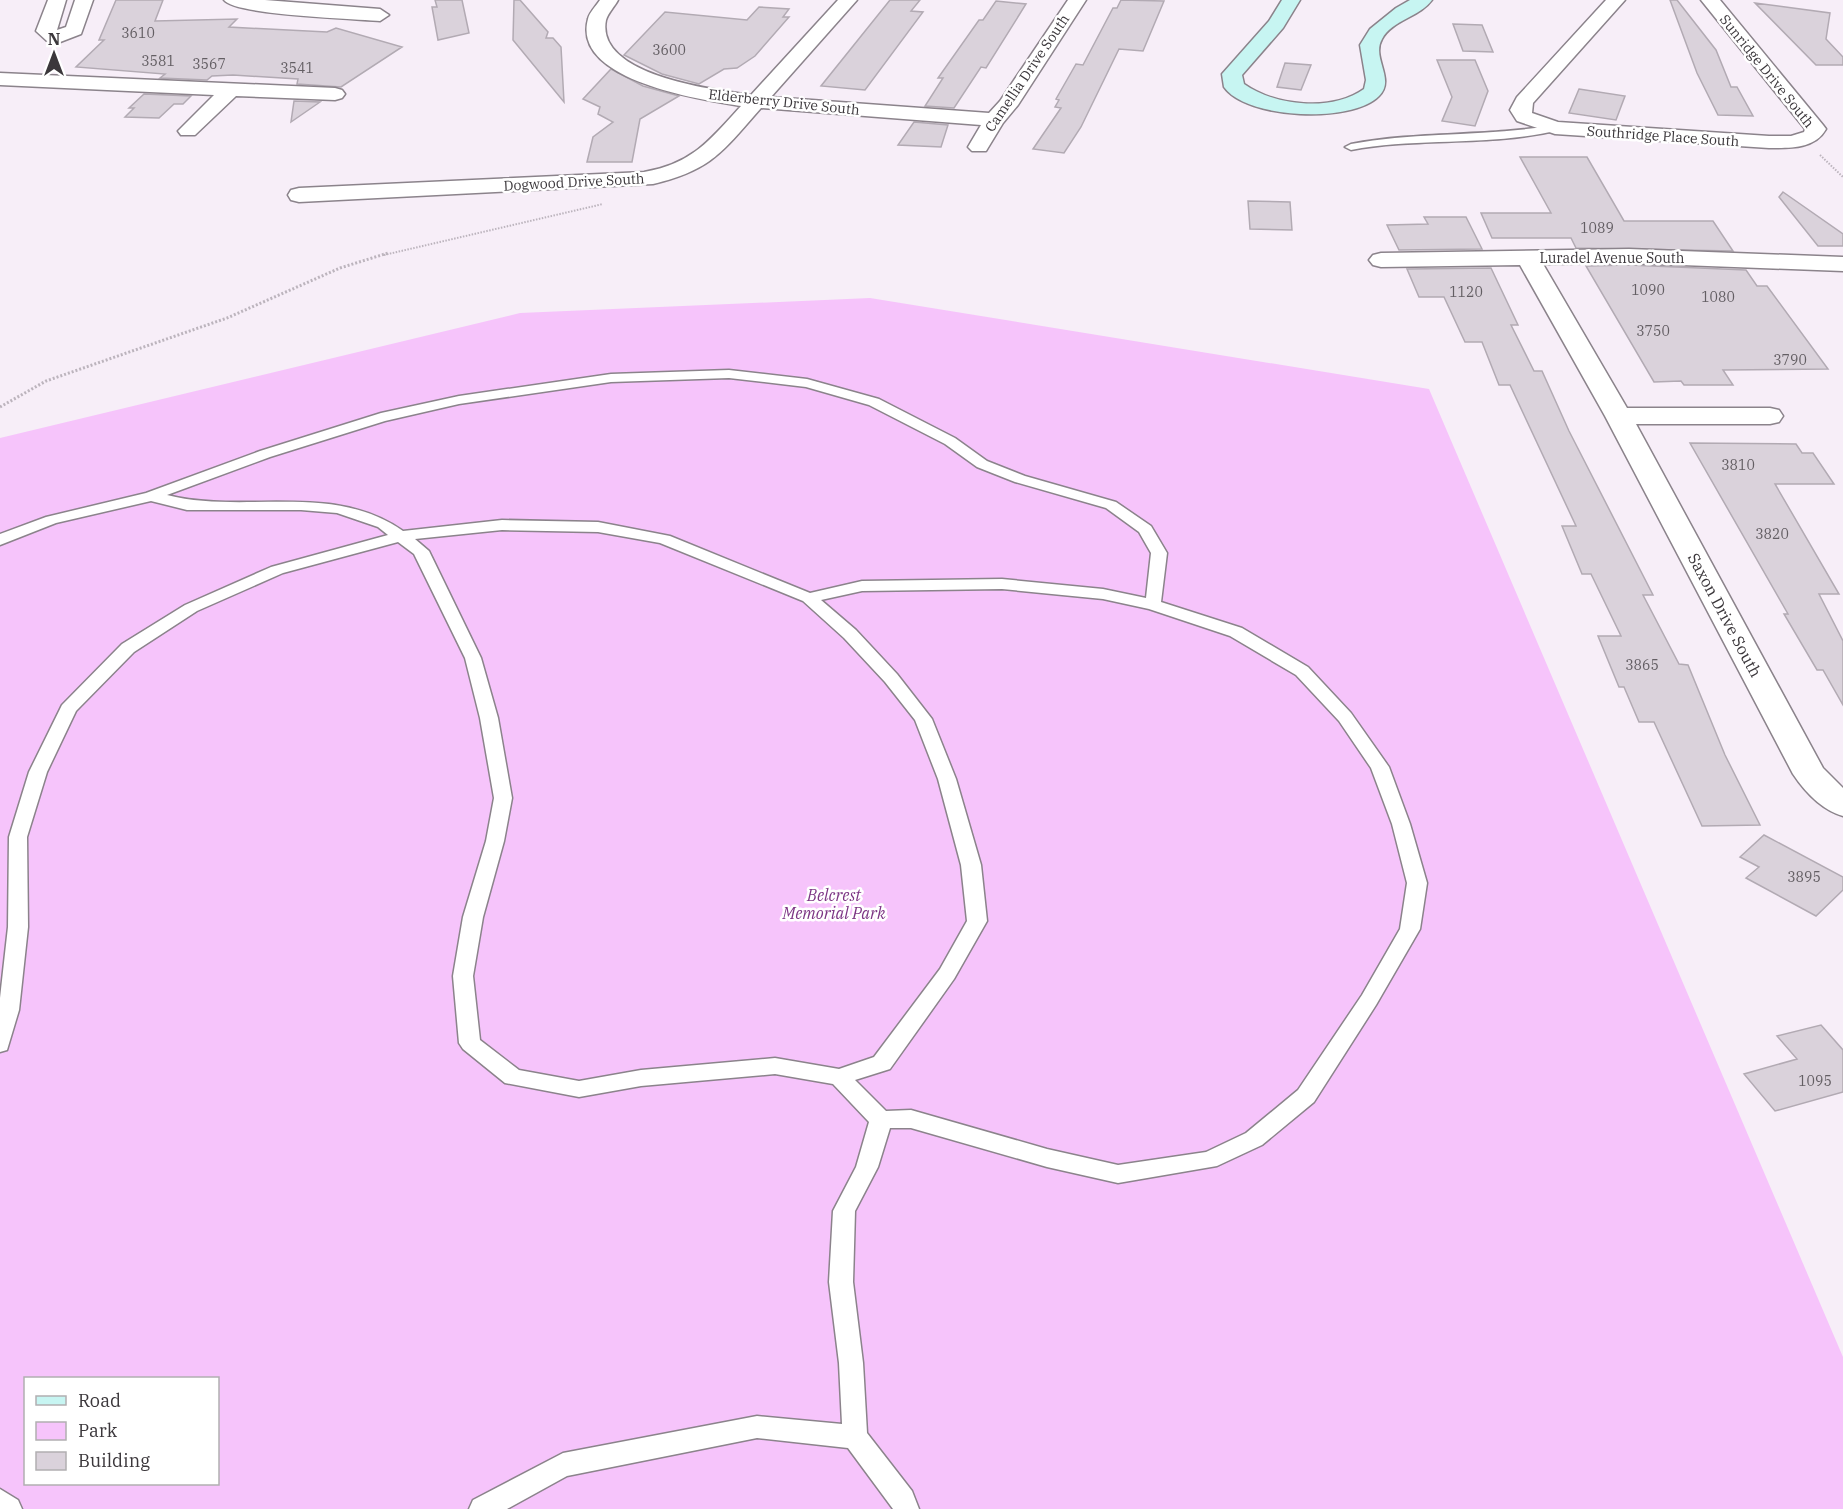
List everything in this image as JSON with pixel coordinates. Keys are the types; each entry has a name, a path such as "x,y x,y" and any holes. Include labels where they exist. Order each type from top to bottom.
{"main road":[{"path":"1292,0 1276,24 1232,74 1234,87 1249,99 1274,106 1308,108 1346,104 1367,96 1375,87 1376,81 1370,45 1373,37 1398,15 1423,0"}],"street":[{"path":"55,38 45,31 57,0"},
{"path":"0,96 21,80 55,38 74,30 84,0"},
{"path":"233,0 285,9 380,15"},
{"name":"Elderberry Drive South","path":"609,0 597,19 597,33 601,47 628,70 681,89 756,102 994,120"},
{"name":"Dogwood Drive South","path":"299,195 644,179 665,176 696,163 710,153 848,0"},
{"name":"Camellia Drive South","path":"979,147 994,120 1008,105 1077,0"},
{"name":"Southridge Place South","path":"1616,0 1524,101 1520,110 1524,117 1555,129 1769,142 1804,140"},
{"name":"Sunridge Drive South","path":"1710,0 1816,129 1812,136 1804,140"},
{"path":"0,80 334,94"},
{"path":"188,131 231,89"},
{"name":"Luradel Avenue South","path":"1381,260 1629,256 1843,264"},
{"name":"Saxon Drive South","path":"1528,258 1618,416 1810,774 1843,805"},
{"path":"1618,416 1770,416"}],"lane":[{"path":"1351,147 1440,136 1529,134 1555,129"},
{"path":"0,540 51,520 151,496 265,454 381,417 459,400 611,378 729,374 807,383 874,402 950,441 982,464 1020,479 1111,505 1145,529 1159,553 1153,604"},
{"path":"0,1044 9,1010 18,927 18,837 38,772 68,710 128,648 191,608 277,570 402,536 502,525 598,527 664,539 809,598 850,633 891,678 923,719 946,779 971,865 977,921 947,974 882,1063 839,1077 775,1066 641,1078 579,1089 513,1077 470,1043 463,976 473,917 495,841 503,798 489,718 473,658 421,551 402,536 363,515 339,509 301,505 187,506 151,496"},
{"path":"809,598 862,586 1002,584 1103,594 1153,604 1236,632 1302,671 1345,717 1380,767 1401,824 1417,883 1410,928 1369,1000 1306,1096 1254,1139 1209,1160 1118,1174 1047,1158 911,1119 881,1120 839,1077"},
{"path":"881,1120 867,1167 844,1211 841,1282 851,1363 855,1437 903,1500 906,1509"},
{"path":"482,1509 563,1465 653,1447 757,1427 855,1437"},
{"path":"0,1501 9,1509"}],"path":[{"path":"1804,140 1843,177"},
{"path":"0,407 46,381 227,318 340,268 408,246 604,204"}],"green space":[{"name":"Belcrest Memorial Park","path":"870,298 1429,389 1843,1357 1843,1509 0,1509 0,438 520,313"}],"building":[{"path":"116,0 163,0 155,21 237,19 229,27 327,32 336,28 402,47 341,87 297,84 298,79 233,75 212,76 207,80 160,78 165,74 76,67 104,40 99,40"},
{"path":"435,0 462,0 469,33 438,40 432,7 437,7"},
{"path":"514,0 520,0 548,32 546,38 553,38 561,47 564,102 513,40"},
{"path":"890,0 920,0 911,11 923,12 865,90 821,86"},
{"path":"1121,0 1164,1 1143,51 1119,49 1081,127 1064,153 1033,149 1061,108 1055,107 1059,100 1056,99 1076,64 1083,65 1113,8 1117,8"},
{"path":"1670,0 1677,0 1716,50 1731,87 1737,87 1753,116 1718,115 1697,73"},
{"path":"996,1 1026,4 986,68 981,67 954,108 925,106 943,78 938,78 979,20 983,20"},
{"path":"1755,3 1830,13 1826,39 1843,57 1843,65 1816,65"},
{"path":"759,7 789,9 783,17 789,17 755,56 737,68 724,69 699,84 662,74 624,55 665,12 747,20"},
{"path":"1453,24 1482,25 1493,52 1463,51"},
{"path":"1437,60 1475,60 1488,91 1475,126 1442,121 1452,97"},
{"path":"1285,63 1311,65 1301,90 1277,87"},
{"path":"611,69 643,86 679,96 640,119 632,162 587,162 593,137 613,122 598,114 600,107 583,99"},
{"path":"1579,89 1625,96 1616,120 1569,113"},
{"path":"144,94 191,96 183,104 174,104 159,118 125,117 134,108 129,108"},
{"path":"294,101 320,102 291,122"},
{"path":"914,122 948,125 941,147 898,145"},
{"path":"1520,157 1587,157 1624,221 1713,221 1733,251 1576,248 1571,238 1492,238 1481,213 1551,213"},
{"path":"1783,192 1843,234 1843,246 1818,246 1779,197"},
{"path":"1248,201 1290,202 1292,230 1250,229"},
{"path":"1424,217 1466,217 1482,249 1399,250 1387,225 1428,224"},
{"path":"1629,265 1746,270 1757,286 1767,286 1828,369 1723,370 1733,385 1684,385 1681,381 1654,382 1586,266"},
{"path":"1491,268 1518,325 1511,325 1534,371 1542,371 1569,431 1653,595 1643,595 1679,664 1688,665 1725,755 1760,825 1702,826 1654,722 1639,722 1624,687 1619,687 1598,636 1621,636 1591,574 1582,574 1562,526 1576,526 1510,385 1499,385 1482,342 1465,342 1444,297 1419,297 1407,269"},
{"path":"1690,443 1796,444 1802,453 1813,453 1834,484 1775,484 1839,594 1819,594 1843,641 1843,705 1823,670 1817,670 1784,614 1788,614"},
{"path":"1764,835 1843,877 1843,890 1816,916 1746,878 1759,867 1740,857"},
{"path":"1821,1025 1843,1050 1843,1092 1775,1111 1744,1074 1797,1059 1777,1036"}]}
